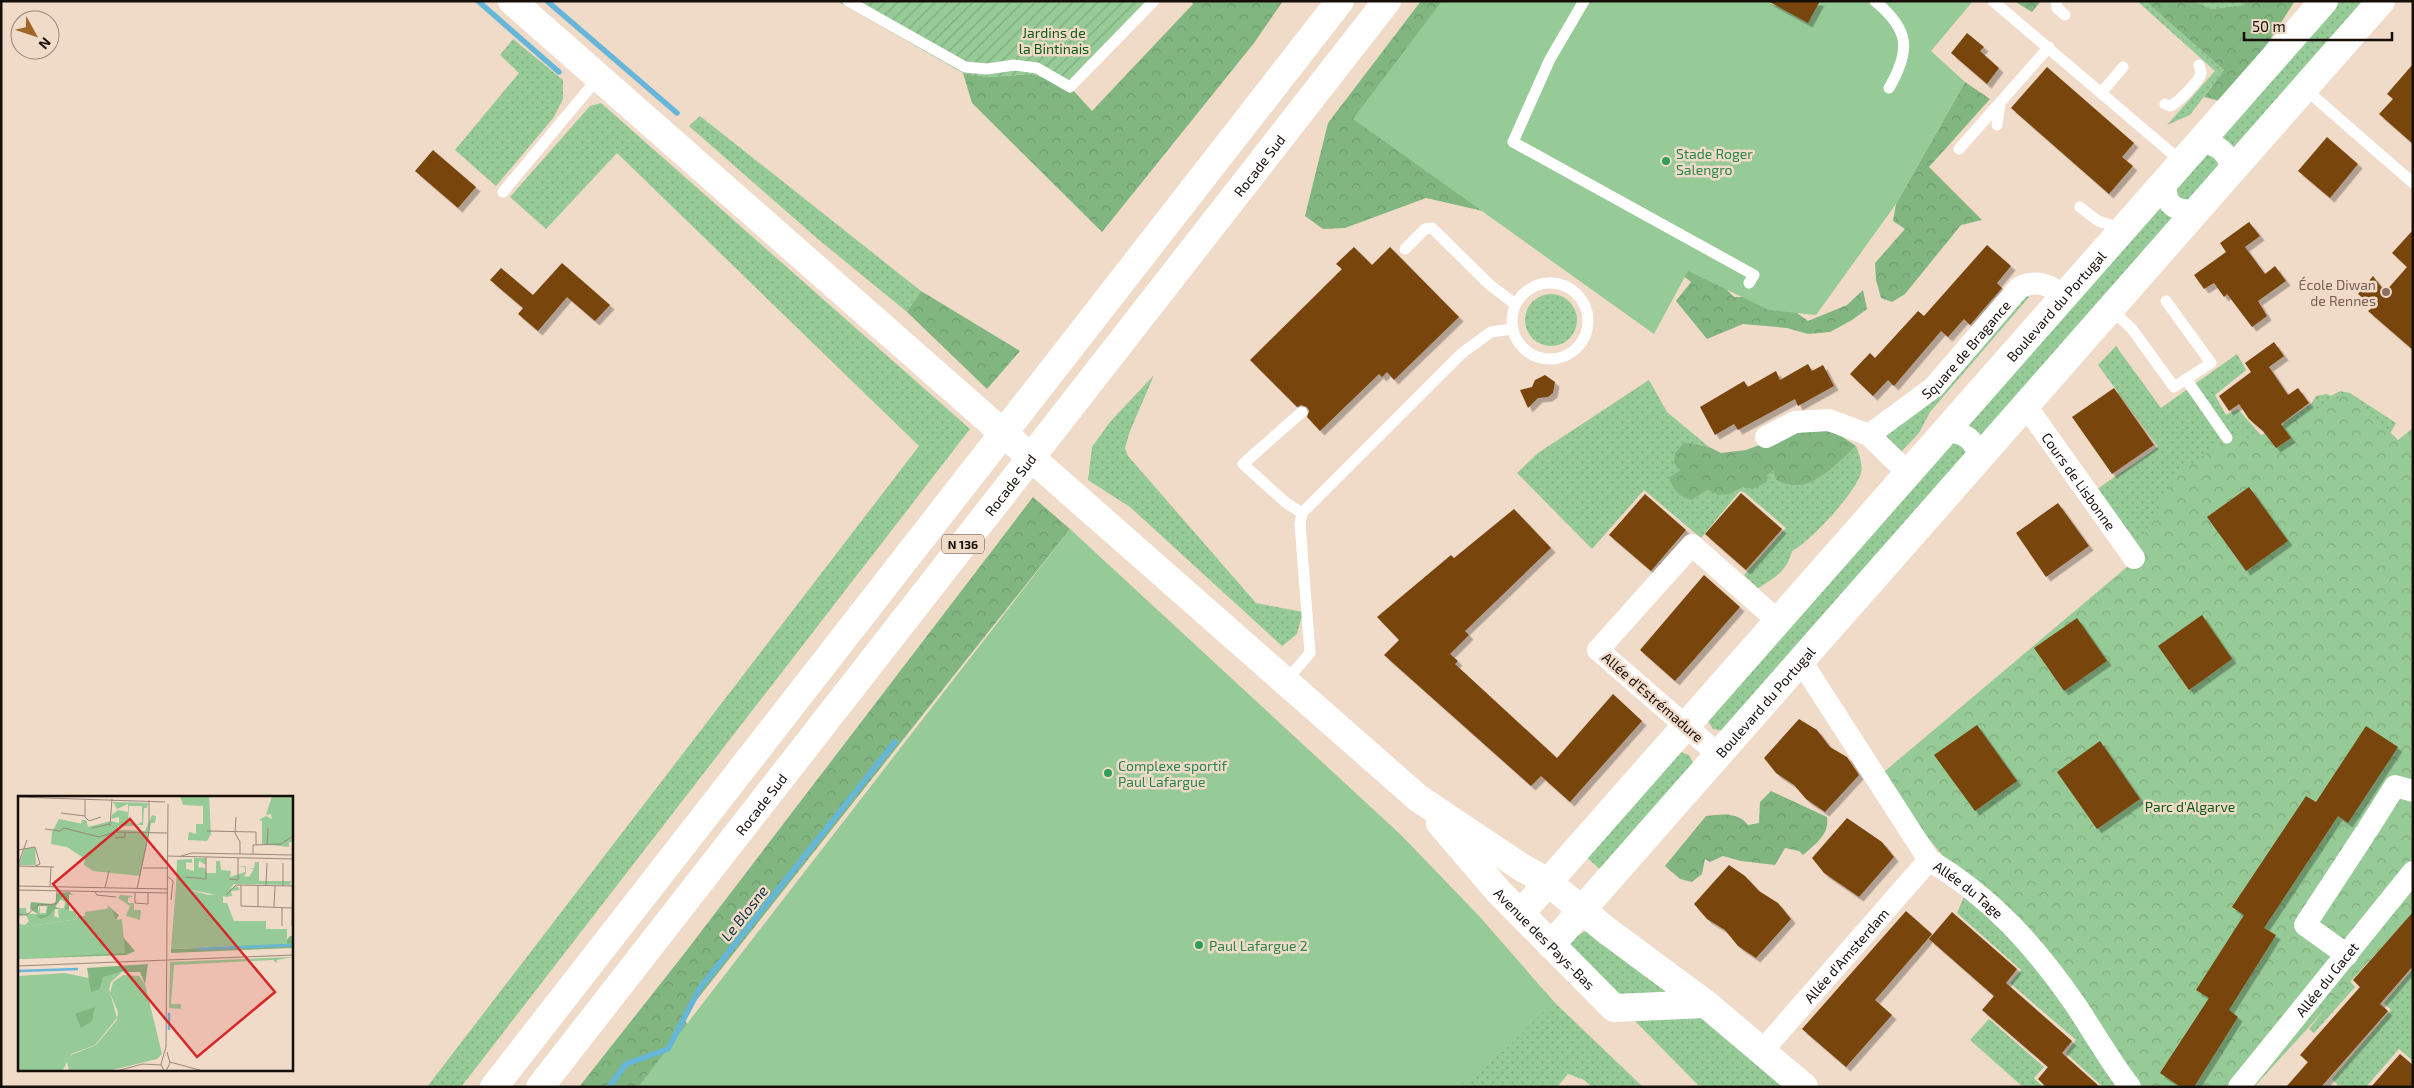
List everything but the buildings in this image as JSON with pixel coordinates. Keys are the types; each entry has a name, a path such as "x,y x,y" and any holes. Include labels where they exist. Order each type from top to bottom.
{"main road":[{"name":"Avenue des Pays-Bas","path":"512,1 1418,798 1490,882 1614,1008 1706,1004"},
{"name":"N 136","path":"494,1087 1340,1"},
{"name":"Rocade Sud","path":"540,1087 1387,1"},
{"name":"Boulevard du Portugal","path":"1521,913 2324,1"},
{"name":"Boulevard du Portugal","path":"1551,945 2381,1"},
{"name":"Avenue des Pays-Bas","path":"1418,798 1521,868 1548,882 1706,1004 1763,1050 1804,1087"}],"street":[{"path":"2200,142 2217,146 2223,150 2230,161 2232,171"},
{"path":"2174,171 2165,193 2172,207 2179,210 2197,211"},
{"name":"Square de Bragance","path":"1869,435 1934,387 2019,288 2025,285 2041,284 2055,289 2063,296"},
{"name":"Cours de Lisbonne","path":"2026,406 2134,558"},
{"path":"1766,437 1795,422 1829,420 1869,435 1908,473"},
{"path":"1945,431 1969,437 1974,442 1980,458"},
{"name":"Allée d'Estrémadure","path":"1719,755 1598,650 1692,545 1778,621"},
{"name":"Allée du Tage","path":"1801,661 1929,860 1959,878 1996,908 2036,952 2130,1087"},
{"path":"2347,955 2305,925 2395,786 2413,791"},
{"name":"Allée d'Amsterdam","path":"1763,1050 1929,860"},
{"name":"Allée du Gacet","path":"2239,1087 2413,872"}],"lane":[{"path":"848,1 965,67 987,69 1014,65 1037,68 1070,87 1154,1"},
{"path":"1584,1 1550,59 1514,142 1754,275 1749,283"},
{"path":"1875,1 1896,21 1905,42 1902,63 1889,88"},
{"path":"1993,1 2102,92 2174,171"},
{"path":"2056,1 2057,8 2065,15"},
{"path":"1959,149 2049,47"},
{"path":"2165,104 2170,106 2176,103 2200,77 2199,65"},
{"path":"2102,92 2123,67"},
{"path":"503,192 598,78"},
{"path":"2304,88 2413,183"},
{"path":"1997,125 2000,102"},
{"path":"2080,207 2098,222 2122,229"},
{"path":"1404,249 1425,229 1432,228 1490,285 1515,304"},
{"path":"1544,282 1562,285 1578,294 1585,305 1588,317 1587,330 1582,342 1573,351 1562,357 1549,359 1536,357 1525,351 1517,341 1512,329 1511,316 1515,304 1522,294 1532,286 1544,282"},
{"path":"2111,309 2132,329 2174,387 2211,363 2166,301"},
{"path":"1286,681 1310,653 1300,524 1302,513 1462,353 1491,332 1512,329"},
{"path":"2186,379 2227,438"},
{"path":"1302,412 1243,464 1285,502 1302,513"}],"green space":[{"name":"Jardins de la Bintinais","path":"837,1 1146,1 1067,83 1032,74 988,77 963,73"},
{"path":"1191,1 1283,1 1254,43 1102,232 972,103 963,73 988,77 1032,74 1070,87 1092,111 1193,4"},
{"path":"1421,1 1508,1 1715,278 1734,297 1775,297 1808,321 1847,305 1863,290 1867,309 1830,332 1808,334 1787,328 1743,324 1707,339 1676,301 1691,282 1681,274 1496,214 1426,198 1345,228 1323,229 1305,216 1328,123"},
{"name":"Stade Roger Salengro","path":"1442,1 1973,1 1931,51 1965,82 1896,204 1816,315 1769,310 1688,271 1654,334 1353,119"},
{"path":"2014,1 2041,1 2032,12"},
{"path":"2137,1 2145,1 2224,70 2190,115 2167,125 2215,71"},
{"path":"2145,1 2195,1 2211,9 2243,5 2246,1 2295,1 2241,84 2220,101 2204,97 2224,70"},
{"path":"2195,1 2246,1 2243,5 2211,9"},
{"path":"2333,1 2372,1 2239,153 2216,134"},
{"path":"513,39 563,80 563,99 554,117 496,186 455,150 519,73 500,55"},
{"path":"1965,82 1990,99 1929,167 1982,220 1961,225 1905,294 1892,302 1881,298 1876,280 1875,263 1905,229 1893,221 1896,204"},
{"path":"601,103 970,429 461,1087 427,1087 919,446 617,153 546,229 510,197 590,106"},
{"path":"700,116 921,291 907,312 819,240 689,126"},
{"path":"2201,152 2223,159 2196,201 2180,204 2171,187"},
{"path":"2159,200 2176,215 1984,442 1962,423"},
{"path":"921,291 1020,351 987,389 907,312"},
{"path":"1546,294 1556,294 1570,301 1577,315 1577,325 1570,339 1556,346 1546,346 1536,342 1529,335 1525,325 1525,315 1529,305 1536,298"},
{"path":"2025,295 2029,297 1930,412 1919,433 1900,453 1884,440 1886,429"},
{"path":"2116,346 2161,408 2237,354 2246,370 2215,395 2226,415 2238,409 2275,451 2293,438 2283,423 2312,403 2316,396 2327,394 2331,396 2340,391 2350,393 2396,423 2386,441 2225,547 2134,547 2093,492 2158,447 2098,365"},
{"path":"1154,375 1130,431 1125,448 1128,456 1256,603 1303,612 1297,634 1282,646 1130,507 1088,480 1092,447 1110,422"},
{"path":"1649,380 1667,412 1709,447 1685,442 1680,470 1692,500 1708,490 1730,494 1773,471 1776,480 1788,485 1810,483 1829,471 1856,446 1860,459 1861,473 1851,492 1821,527 1792,551 1784,569 1758,588 1744,575 1786,528 1744,492 1740,491 1701,538 1644,490 1592,549 1517,473 1538,453"},
{"name":"Parc d'Algarve","path":"2350,393 2398,440 2413,428 2413,913 2254,1087 2133,1087 1878,777 2127,567 2177,474 2243,428 2249,441"},
{"path":"1826,426 1856,446 1829,471 1810,483 1788,485 1776,480 1773,471 1767,475 1767,482 1753,489 1743,487 1730,494 1719,495 1708,490 1692,500 1683,497 1677,492 1669,478 1680,470 1674,463 1675,453 1685,442 1709,447 1721,453 1746,450 1781,437"},
{"path":"1951,438 1970,454 1725,731 1713,729 1707,719"},
{"path":"1033,497 1070,529 684,1016 710,1087 579,1087 684,954"},
{"name":"Complexe sportif Paul Lafargue","path":"1070,529 1401,835 1480,917 1554,1002 1508,1047 1458,1087 638,1087"},
{"path":"1678,751 1689,755 1694,765 1602,871 1583,854"},
{"path":"1771,791 1827,817 1826,829 1821,839 1803,855 1799,851 1785,848 1775,865 1741,861 1723,856 1710,862 1705,859 1702,874 1692,882 1680,879 1665,866 1706,816 1729,815 1739,818 1748,825 1759,823 1760,802"},
{"path":"1971,880 2139,1087 2103,1087 2066,1053 2076,1040 2010,983 2021,970 1957,913"},
{"path":"1586,931 1594,934 1647,973 1787,1087 1700,1087 1570,955 1568,946 1573,938"},
{"path":"2413,969 2413,1061 2399,1049 2366,1087 2340,1087 2332,1079 2391,1010 2384,1003"},
{"path":"2349,980 2355,987 2314,1033 2309,1029"},
{"path":"1545,991 1554,1002 1643,1087 1592,1087 1584,1080 1568,1074 1557,1087 1404,1087"},
{"path":"1989,1019 2044,1067 2034,1078 2043,1087 2023,1087 1970,1040"}],"waterway":[{"path":"478,1 559,72"},
{"path":"547,1 677,113"},
{"name":"Le Blosne","path":"609,1087 626,1064 668,1049 700,988 895,742"}],"place":[{"name":"Stade Roger Salengro","path":"1666,161"},
{"name":"École Diwan de Rennes","path":"2386,292"},
{"name":"Complexe sportif Paul Lafargue","path":"1108,773"},
{"name":"Paul Lafargue 2","path":"1199,945"}]}
